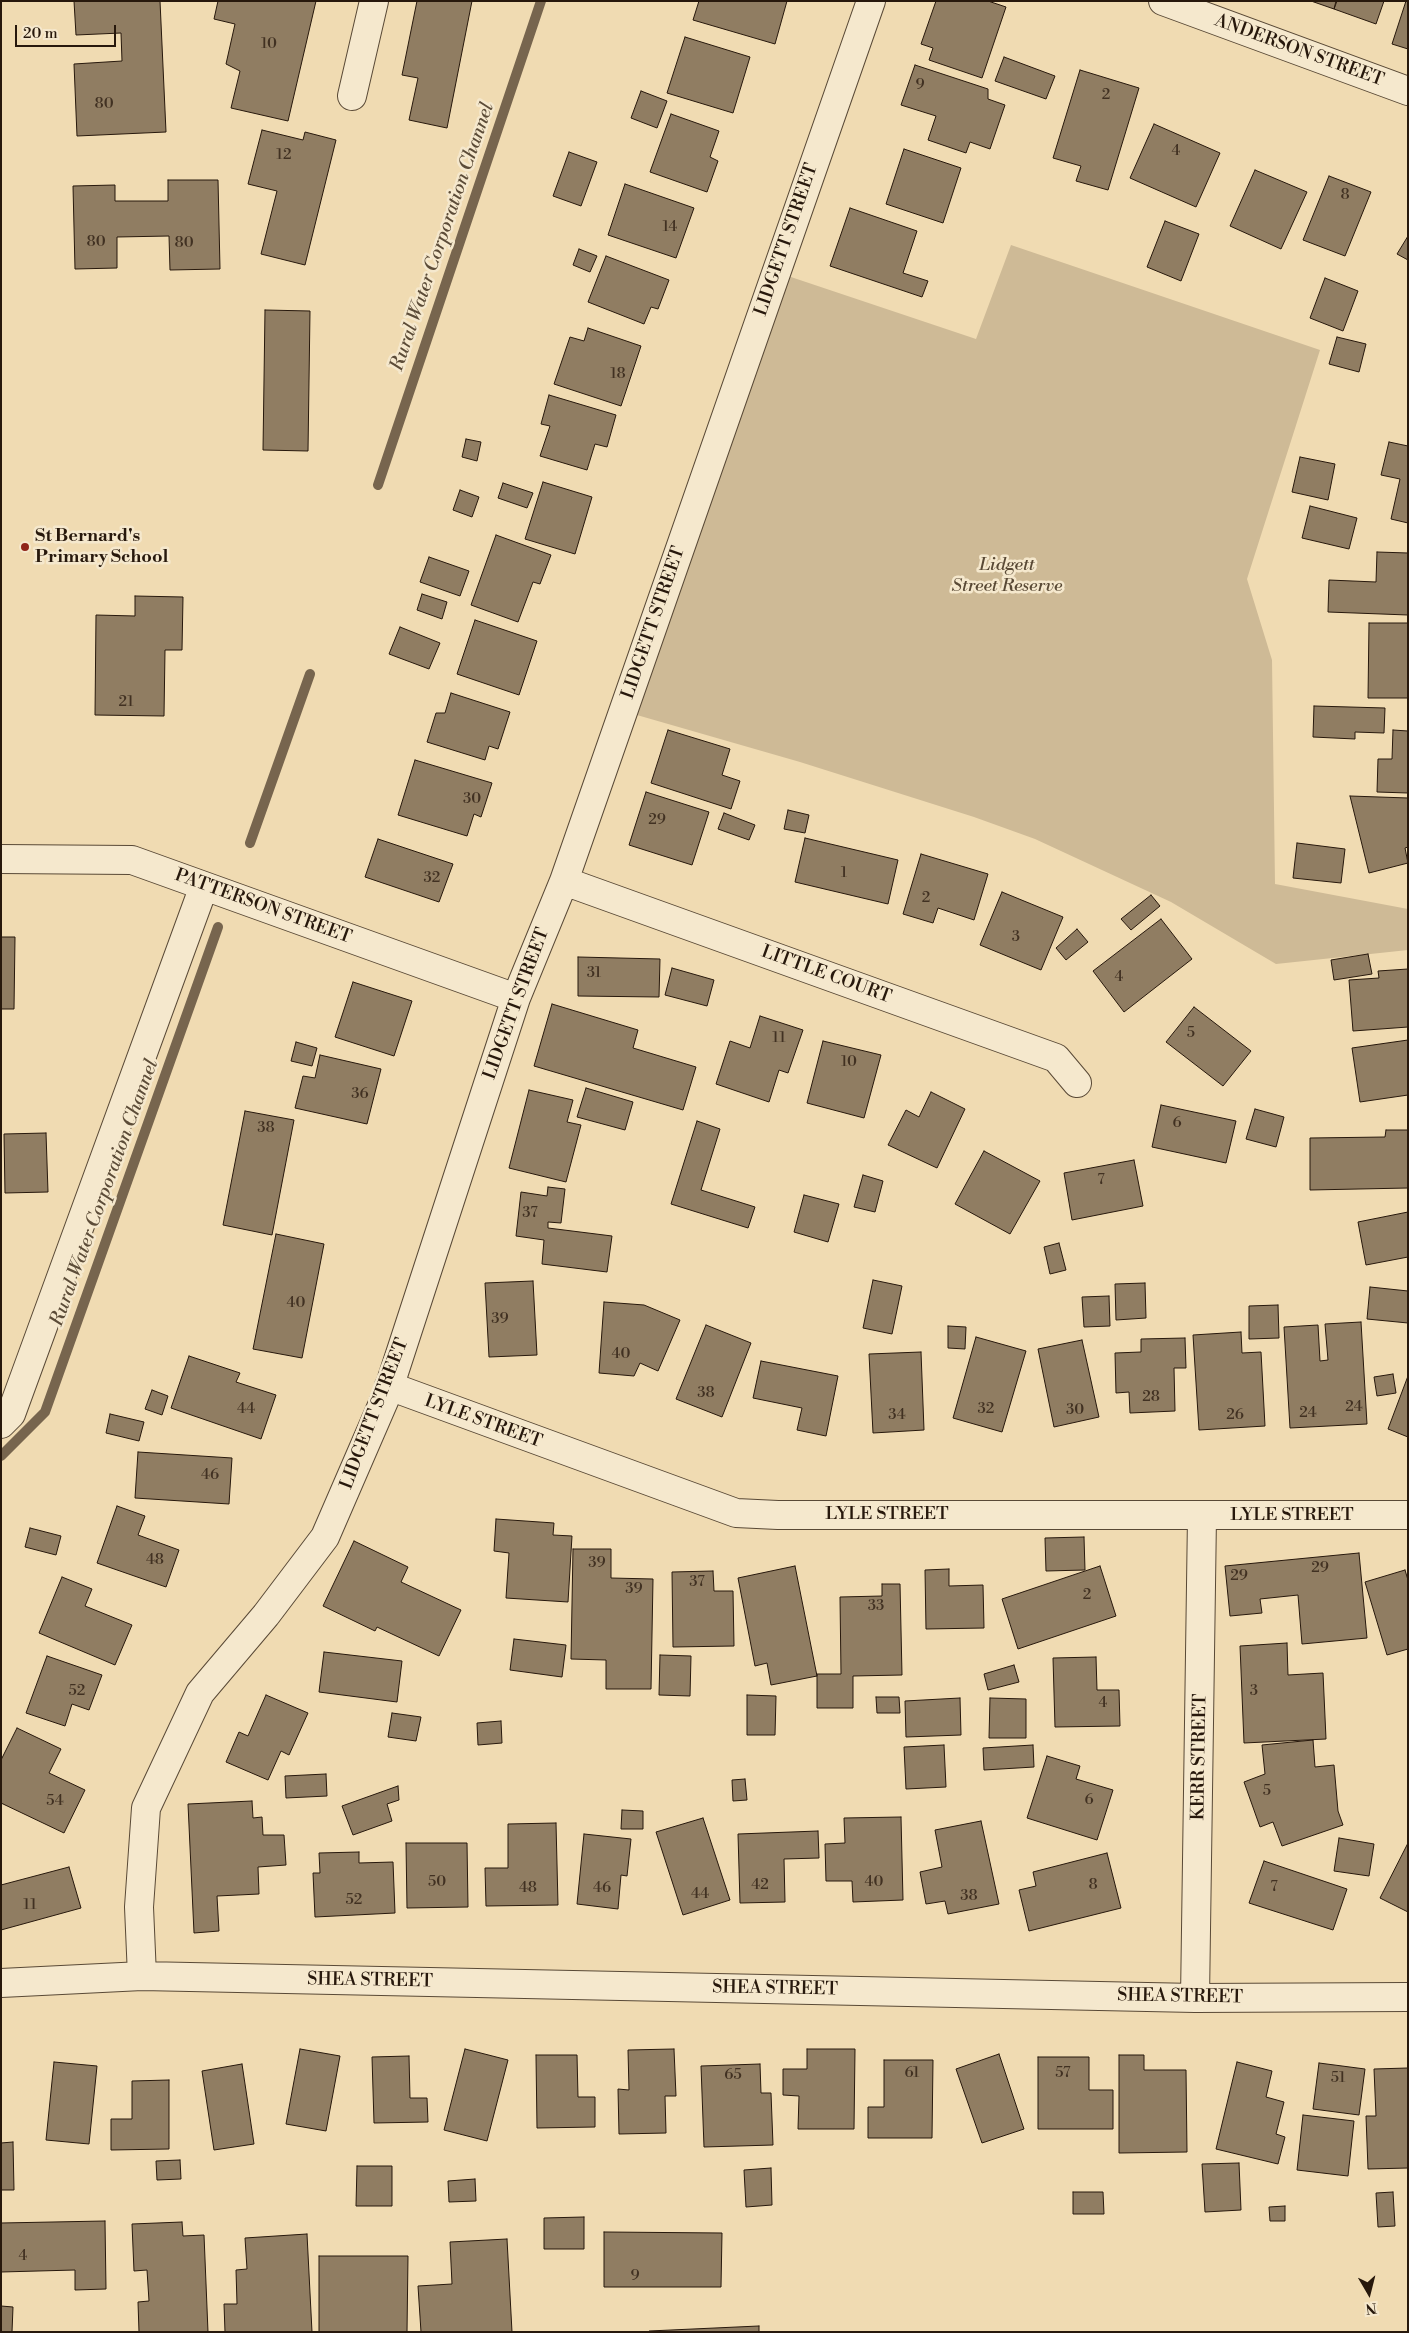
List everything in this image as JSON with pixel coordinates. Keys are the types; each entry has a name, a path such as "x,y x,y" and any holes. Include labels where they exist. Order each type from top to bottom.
{"street":[{"path":"352,96 374,1"},
{"name":"LIDGETT STREET","path":"142,1976 140,1907 146,1808 200,1693 266,1615 325,1537 389,1386 516,998 564,881 871,1"},
{"name":"ANDERSON STREET","path":"1163,1 1408,91"},
{"name":"PATTERSON STREET","path":"1,859 132,860 516,998"},
{"name":"LITTLE COURT","path":"564,881 1056,1058 1077,1083"},
{"path":"5,1418 204,886"},
{"name":"LYLE STREET","path":"389,1386 736,1513 778,1515 1408,1516"},
{"name":"KERR STREET","path":"1195,1998 1202,1516"},
{"name":"SHEA STREET","path":"1,1983 142,1976 1195,1998 1408,1997"}],"green space":[{"name":"Lidgett Street Reserve","path":"1011,245 1320,350 1247,579 1272,660 1275,884 1408,909 1408,950 1276,964 1171,902 1035,839 974,817 800,762 623,711 776,272 976,339"}],"building":[{"path":"74,1 160,1 166,132 77,136 74,64 122,61 121,33 76,35"},
{"path":"218,1 316,1 288,121 231,108 240,71 226,64 235,24 214,19"},
{"path":"417,1 472,1 447,128 409,120 418,78 402,75"},
{"path":"699,1 787,1 775,44 693,20"},
{"path":"936,1 988,1 1006,7 982,78 929,60 933,48 921,44"},
{"path":"1311,1 1336,1 1334,9"},
{"path":"1337,1 1384,1 1376,24 1334,9"},
{"path":"1406,1 1408,1 1408,49 1392,44"},
{"path":"685,37 750,57 733,113 667,93"},
{"path":"1004,57 1055,76 1046,99 995,81"},
{"path":"915,65 988,89 988,99 1005,105 990,149 970,142 966,153 928,140 936,116 901,105"},
{"path":"1080,70 1139,88 1108,190 1076,181 1081,166 1053,158"},
{"path":"641,91 667,101 657,128 631,118"},
{"path":"671,114 719,131 710,157 718,161 707,192 650,172"},
{"path":"1154,124 1220,153 1196,207 1130,178"},
{"path":"262,130 303,140 305,132 336,140 305,265 261,254 277,191 248,184"},
{"path":"904,149 961,168 943,223 886,204"},
{"path":"569,152 597,162 581,206 553,196"},
{"path":"1255,170 1307,192 1281,249 1230,226"},
{"path":"1329,176 1371,192 1345,256 1303,240"},
{"path":"168,180 218,180 220,269 170,270 169,236 117,237 117,268 75,269 73,186 115,185 115,201 168,201"},
{"path":"625,184 694,208 676,258 608,235"},
{"path":"850,208 917,231 903,273 928,281 922,297 830,266"},
{"path":"1165,221 1199,234 1181,281 1147,267"},
{"path":"1408,236 1408,260 1397,254"},
{"path":"579,249 597,256 590,272 573,265"},
{"path":"606,256 669,280 658,309 651,307 644,324 588,302"},
{"path":"1325,278 1358,291 1343,331 1310,318"},
{"path":"265,310 310,311 308,451 263,450"},
{"path":"588,328 641,346 621,406 554,384 570,337 584,341"},
{"path":"1337,337 1366,344 1359,372 1329,364"},
{"path":"549,395 616,415 607,447 595,444 587,470 540,456 550,426 541,424"},
{"path":"466,439 481,442 477,461 462,457"},
{"path":"1389,442 1408,446 1408,523 1391,519 1400,479 1381,475"},
{"path":"1300,457 1335,464 1328,500 1292,492"},
{"path":"543,482 592,497 575,554 525,539"},
{"path":"503,483 533,493 527,508 498,498"},
{"path":"460,490 479,497 472,517 453,510"},
{"path":"1310,506 1357,518 1349,549 1302,538"},
{"path":"496,535 551,555 540,584 533,582 518,622 471,605"},
{"path":"1377,552 1408,553 1408,615 1328,612 1329,580 1376,582"},
{"path":"429,557 469,571 460,596 420,582"},
{"path":"422,594 447,602 442,619 417,610"},
{"path":"135,596 183,597 182,650 165,650 164,716 95,715 96,615 135,616"},
{"path":"475,620 537,641 519,695 457,674"},
{"path":"1369,623 1408,623 1408,698 1368,698"},
{"path":"400,627 440,643 429,669 389,654"},
{"path":"451,693 510,712 498,749 489,746 485,760 427,742 436,713 445,713"},
{"path":"1314,706 1385,708 1384,733 1355,732 1355,739 1313,737"},
{"path":"668,730 730,749 722,775 740,781 731,809 651,783"},
{"path":"1393,730 1408,731 1408,793 1377,792 1378,759 1392,759"},
{"path":"415,760 492,783 481,817 474,814 467,836 398,815"},
{"path":"646,792 709,812 692,865 629,845"},
{"path":"1350,796 1408,798 1408,847 1405,848 1408,863 1369,873"},
{"path":"788,810 809,815 805,833 784,829"},
{"path":"724,813 755,825 749,840 718,829"},
{"path":"805,838 898,860 888,904 795,882"},
{"path":"378,839 453,864 439,902 365,877"},
{"path":"1297,843 1345,849 1341,883 1293,878"},
{"path":"921,854 988,874 974,920 938,908 933,923 903,914"},
{"path":"1002,892 1063,917 1041,970 980,945"},
{"path":"1151,895 1160,906 1131,930 1121,919"},
{"path":"1161,919 1192,959 1124,1012 1093,971"},
{"path":"1077,929 1088,942 1066,960 1056,948"},
{"path":"1,937 15,937 14,1009 1,1009"},
{"path":"1368,954 1372,974 1334,980 1331,960"},
{"path":"578,957 660,959 659,997 578,996"},
{"path":"672,968 714,980 707,1006 665,995"},
{"path":"1408,969 1408,1027 1353,1031 1349,980 1379,978 1378,971"},
{"path":"353,982 412,1001 394,1056 335,1037"},
{"path":"552,1004 638,1030 633,1048 696,1067 683,1110 534,1066"},
{"path":"1194,1007 1251,1051 1223,1086 1166,1042"},
{"path":"760,1016 803,1030 788,1073 779,1070 769,1102 716,1084 730,1041 750,1048"},
{"path":"1408,1040 1408,1095 1360,1102 1352,1048"},
{"path":"823,1041 881,1055 864,1118 807,1103"},
{"path":"296,1042 317,1048 312,1066 291,1061"},
{"path":"320,1055 381,1069 367,1124 295,1108 303,1076 315,1078"},
{"path":"586,1088 633,1102 625,1130 577,1117"},
{"path":"529,1090 573,1100 567,1122 581,1125 566,1182 509,1168"},
{"path":"931,1092 965,1109 937,1168 888,1145 906,1110 919,1117"},
{"path":"1161,1105 1236,1121 1226,1163 1152,1147"},
{"path":"1255,1109 1284,1117 1276,1147 1246,1139"},
{"path":"245,1111 294,1120 272,1235 223,1225"},
{"path":"697,1121 720,1129 701,1190 755,1207 748,1228 671,1204"},
{"path":"1386,1130 1408,1130 1408,1188 1310,1190 1310,1138 1385,1137"},
{"path":"46,1133 48,1192 5,1193 4,1134"},
{"path":"984,1151 1040,1181 1010,1234 955,1204"},
{"path":"1134,1160 1143,1206 1072,1220 1064,1173"},
{"path":"863,1175 883,1181 875,1212 854,1207"},
{"path":"548,1187 565,1189 561,1223 548,1222 548,1228 612,1236 607,1272 542,1264 544,1240 516,1236 521,1192 547,1196"},
{"path":"804,1195 839,1204 828,1242 794,1232"},
{"path":"1408,1212 1408,1257 1366,1265 1358,1222"},
{"path":"276,1234 324,1244 302,1358 253,1349"},
{"path":"1059,1243 1066,1270 1050,1274 1044,1247"},
{"path":"873,1280 902,1286 892,1334 863,1328"},
{"path":"533,1281 537,1355 489,1357 485,1283"},
{"path":"1145,1283 1146,1318 1116,1320 1115,1284"},
{"path":"1370,1287 1408,1291 1408,1323 1367,1319"},
{"path":"1109,1296 1110,1326 1084,1327 1082,1297"},
{"path":"604,1302 644,1305 680,1320 658,1371 640,1363 634,1376 599,1373"},
{"path":"1278,1305 1279,1338 1249,1339 1249,1306"},
{"path":"1361,1322 1367,1424 1290,1428 1284,1327 1318,1325 1320,1361 1328,1360 1325,1324"},
{"path":"706,1325 751,1343 722,1417 676,1399"},
{"path":"948,1326 966,1327 965,1349 948,1348"},
{"path":"1241,1332 1242,1353 1261,1352 1265,1426 1199,1430 1193,1335"},
{"path":"976,1337 1026,1351 1002,1432 953,1418"},
{"path":"1185,1338 1186,1368 1174,1368 1175,1411 1130,1413 1129,1392 1116,1393 1115,1353 1141,1352 1141,1339"},
{"path":"1082,1340 1099,1417 1054,1427 1038,1349"},
{"path":"921,1352 924,1430 873,1433 869,1354"},
{"path":"189,1356 240,1373 236,1382 276,1395 261,1439 171,1408"},
{"path":"761,1361 838,1376 826,1436 797,1430 802,1408 753,1398"},
{"path":"1393,1374 1396,1393 1377,1396 1374,1377"},
{"path":"1408,1376 1408,1437 1388,1429"},
{"path":"152,1390 168,1396 162,1415 145,1409"},
{"path":"110,1414 144,1422 139,1441 106,1433"},
{"path":"138,1452 232,1458 229,1504 135,1498"},
{"path":"117,1506 145,1516 138,1535 179,1550 166,1587 97,1563"},
{"path":"496,1519 554,1523 553,1535 572,1536 568,1602 506,1598 509,1553 494,1551"},
{"path":"30,1528 61,1536 56,1555 25,1547"},
{"path":"1084,1537 1085,1570 1046,1571 1045,1538"},
{"path":"354,1541 408,1567 401,1582 461,1610 439,1656 377,1627 375,1631 323,1606"},
{"path":"573,1549 611,1549 611,1578 653,1579 651,1689 606,1689 606,1660 571,1659"},
{"path":"1359,1553 1367,1638 1302,1644 1298,1595 1260,1599 1262,1613 1230,1616 1225,1566"},
{"path":"795,1566 817,1676 771,1685 767,1663 755,1666 738,1578"},
{"path":"1100,1566 1116,1616 1018,1649 1002,1599"},
{"path":"949,1569 949,1586 983,1585 984,1628 926,1629 925,1570"},
{"path":"1405,1570 1408,1580 1408,1649 1387,1655 1365,1582"},
{"path":"713,1571 714,1591 733,1591 734,1646 673,1647 672,1572"},
{"path":"62,1577 92,1589 85,1606 132,1625 115,1665 39,1633"},
{"path":"882,1584 900,1584 902,1675 853,1676 853,1708 817,1708 817,1674 841,1674 840,1597 882,1596"},
{"path":"514,1639 566,1645 562,1677 510,1670"},
{"path":"1287,1643 1288,1675 1323,1673 1326,1739 1244,1743 1240,1646"},
{"path":"324,1652 402,1661 397,1702 319,1692"},
{"path":"660,1655 691,1656 690,1696 659,1695"},
{"path":"47,1656 102,1675 89,1710 72,1704 65,1726 26,1713"},
{"path":"1096,1657 1097,1690 1119,1690 1120,1726 1055,1727 1053,1658"},
{"path":"1014,1665 1019,1682 988,1690 984,1674"},
{"path":"266,1695 308,1713 289,1755 281,1751 268,1780 226,1762 239,1732 248,1736"},
{"path":"747,1695 776,1696 775,1735 747,1735"},
{"path":"876,1697 899,1697 900,1713 877,1713"},
{"path":"960,1698 961,1735 906,1737 905,1701"},
{"path":"990,1698 1026,1699 1026,1738 989,1738"},
{"path":"392,1713 421,1717 416,1741 388,1737"},
{"path":"501,1721 502,1743 478,1745 477,1723"},
{"path":"17,1728 61,1749 49,1773 85,1790 64,1833 1,1803 1,1760"},
{"path":"1313,1740 1315,1767 1334,1765 1338,1811 1343,1825 1282,1846 1273,1822 1260,1827 1244,1782 1265,1774 1262,1745"},
{"path":"944,1745 946,1787 906,1789 904,1747"},
{"path":"1033,1745 1034,1767 984,1770 983,1748"},
{"path":"1047,1756 1080,1766 1076,1779 1113,1790 1097,1840 1027,1818"},
{"path":"326,1774 327,1796 286,1798 285,1776"},
{"path":"745,1779 747,1800 733,1801 732,1780"},
{"path":"398,1786 399,1800 387,1804 392,1821 353,1835 342,1806"},
{"path":"252,1801 253,1818 262,1817 263,1835 284,1835 286,1865 258,1867 259,1894 217,1896 219,1931 194,1933 188,1804"},
{"path":"622,1810 643,1811 643,1829 621,1829"},
{"path":"901,1817 903,1900 853,1902 852,1881 826,1881 825,1844 845,1843 844,1818"},
{"path":"703,1818 730,1900 683,1915 656,1832"},
{"path":"981,1821 999,1904 948,1914 945,1901 926,1904 920,1872 942,1867 935,1830"},
{"path":"556,1823 558,1905 486,1906 485,1868 508,1868 508,1824"},
{"path":"818,1831 819,1858 784,1859 785,1902 740,1903 738,1834"},
{"path":"584,1834 631,1839 627,1876 621,1875 618,1909 577,1904"},
{"path":"1339,1838 1374,1844 1369,1876 1334,1871"},
{"path":"406,1843 467,1843 468,1907 407,1908"},
{"path":"1408,1843 1408,1912 1380,1898"},
{"path":"359,1852 359,1863 393,1862 395,1913 315,1917 313,1873 320,1873 319,1853"},
{"path":"1107,1853 1121,1908 1029,1931 1019,1890 1036,1886 1033,1872"},
{"path":"1264,1861 1347,1889 1333,1930 1249,1903"},
{"path":"69,1867 81,1908 1,1930 1,1885"},
{"path":"300,2049 340,2056 326,2131 286,2124"},
{"path":"465,2049 508,2060 487,2141 444,2130"},
{"path":"674,2049 676,2096 665,2096 666,2133 619,2134 618,2089 629,2090 628,2050"},
{"path":"807,2049 855,2049 854,2129 798,2129 799,2096 783,2095 783,2069 807,2069"},
{"path":"999,2054 1024,2129 982,2143 956,2069"},
{"path":"536,2055 577,2055 578,2097 595,2097 595,2127 537,2128"},
{"path":"1119,2055 1144,2055 1144,2070 1186,2070 1187,2152 1119,2153"},
{"path":"409,2056 410,2098 427,2098 428,2122 374,2123 372,2057"},
{"path":"1038,2057 1089,2057 1089,2090 1113,2090 1113,2129 1038,2129"},
{"path":"884,2060 933,2060 932,2138 868,2138 868,2107 884,2107"},
{"path":"54,2062 97,2066 89,2144 46,2140"},
{"path":"1237,2062 1272,2071 1266,2097 1284,2102 1276,2134 1285,2137 1278,2164 1216,2149"},
{"path":"1319,2063 1365,2069 1359,2115 1313,2109"},
{"path":"242,2064 254,2144 214,2150 202,2071"},
{"path":"760,2064 761,2093 771,2093 773,2145 704,2147 701,2066"},
{"path":"1408,2068 1408,2168 1368,2169 1366,2116 1376,2116 1374,2069"},
{"path":"169,2080 169,2149 111,2150 111,2119 132,2119 132,2081"},
{"path":"1303,2115 1354,2121 1348,2176 1297,2170"},
{"path":"13,2142 14,2190 1,2190 1,2143"},
{"path":"180,2160 181,2179 157,2180 156,2161"},
{"path":"1239,2163 1241,2210 1205,2212 1202,2164"},
{"path":"357,2166 392,2166 392,2206 356,2206"},
{"path":"771,2168 772,2205 746,2207 744,2170"},
{"path":"475,2179 476,2201 449,2202 448,2181"},
{"path":"1073,2192 1103,2192 1104,2214 1073,2214"},
{"path":"1393,2192 1395,2226 1378,2227 1376,2193"},
{"path":"1285,2206 1285,2221 1270,2221 1269,2207"},
{"path":"584,2217 584,2249 544,2249 544,2218"},
{"path":"105,2221 106,2289 75,2290 75,2270 1,2272 1,2223"},
{"path":"182,2222 183,2236 204,2235 208,2332 139,2332 138,2302 149,2301 147,2270 134,2271 132,2224"},
{"path":"604,2232 722,2233 721,2287 604,2287"},
{"path":"307,2234 312,2332 225,2332 224,2304 237,2304 236,2270 247,2269 245,2238"},
{"path":"507,2239 512,2332 421,2332 418,2286 452,2284 450,2242"},
{"path":"319,2256 408,2256 407,2332 319,2332"},
{"path":"1,2306 13,2307 12,2332 1,2332"},
{"path":"759,2326 759,2332 649,2332 649,2331"}],"waterway":[{"name":"Rural Water Corporation Channel","path":"378,485 541,1"},
{"name":"Rural Water Corporation Channel","path":"250,843 310,674"},
{"name":"Rural Water Corporation Channel","path":"1,1456 45,1412 218,927"}],"place":[{"name":"St Bernard's Primary School","path":"25,547"}]}
